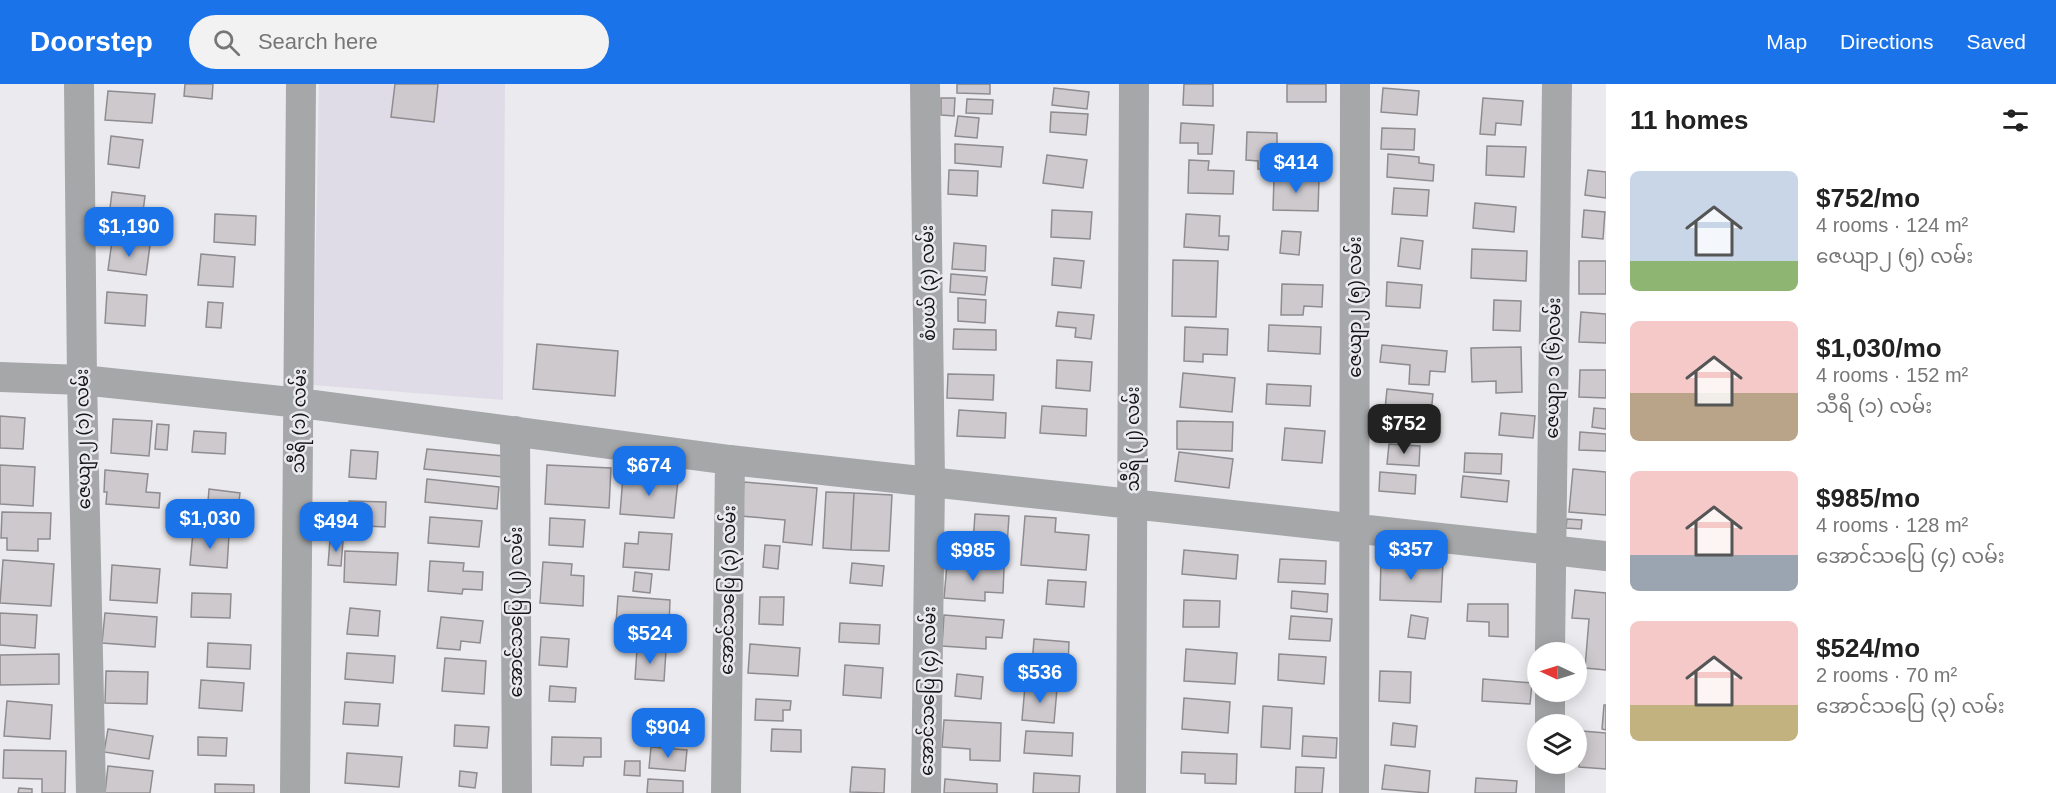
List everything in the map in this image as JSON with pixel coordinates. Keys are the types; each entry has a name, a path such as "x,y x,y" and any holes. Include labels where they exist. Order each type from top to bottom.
{"street":[{"name":"ဇေယျာ၂ (၁) လမ်း","path":"79,84 82,380 91,793"},
{"name":"သီရိ (၁) လမ်း","path":"295,793 301,84"},
{"name":"စံပယ် (၃) လမ်း","path":"925,84 930,482"},
{"name":"သီရိ (၂) လမ်း","path":"1131,793 1134,84"},
{"name":"ဇေယျာ၂ (၅) လမ်း","path":"1354,793 1355,84"},
{"name":"ဇေယျာ ၁ (၆)လမ်း","path":"1550,642 1557,84"},
{"path":"0,377 82,380 300,403 730,460 1606,556"},
{"name":"အောင်သပြေ (၂) လမ်း","path":"515,431 517,793"},
{"name":"အောင်သပြေ (၃) လမ်း","path":"726,793 730,460"},
{"name":"အောင်သပြေ (၄) လမ်း","path":"926,793 930,482"},
{"path":"1550,774 1550,793"}],"shaded area":[{"path":"319,84 505,84 503,400 313,385"}],"building":[{"path":"185,84 213,84 212,99 184,96"},
{"path":"395,84 438,84 434,122 391,117"},
{"path":"957,84 990,84 990,94 957,93"},
{"path":"1184,84 1213,84 1213,106 1183,105"},
{"path":"1287,84 1326,84 1326,102 1287,102"},
{"path":"1054,88 1089,92 1087,109 1052,105"},
{"path":"1383,88 1419,91 1417,115 1381,112"},
{"path":"108,91 155,94 152,123 105,120"},
{"path":"941,98 955,98 954,116 941,115"},
{"path":"1483,98 1523,101 1521,125 1496,123 1495,135 1480,134"},
{"path":"967,99 993,100 992,114 966,113"},
{"path":"1051,112 1088,114 1086,135 1050,132"},
{"path":"958,116 979,118 977,138 955,136"},
{"path":"1181,123 1214,125 1212,154 1198,154 1198,143 1180,143"},
{"path":"1382,128 1415,129 1414,150 1381,149"},
{"path":"1247,132 1277,133 1277,170 1258,169 1258,161 1246,160"},
{"path":"111,136 143,140 139,168 108,164"},
{"path":"955,144 1003,147 1001,167 955,163"},
{"path":"1487,146 1526,147 1524,177 1486,175"},
{"path":"1388,154 1419,157 1419,163 1434,165 1433,181 1387,177"},
{"path":"1047,155 1087,160 1083,188 1043,183"},
{"path":"1189,160 1209,161 1208,170 1234,171 1233,194 1188,193"},
{"path":"949,170 978,171 977,196 948,194"},
{"path":"1588,170 1606,172 1606,198 1585,195"},
{"path":"1274,177 1319,179 1318,211 1273,210"},
{"path":"1394,188 1429,190 1427,216 1392,214"},
{"path":"112,192 145,196 141,228 108,224"},
{"path":"1475,203 1516,207 1514,232 1473,228"},
{"path":"1052,210 1092,212 1090,239 1051,237"},
{"path":"1584,210 1605,212 1603,239 1582,237"},
{"path":"215,214 256,216 255,245 214,242"},
{"path":"1186,214 1220,216 1219,236 1229,236 1228,250 1184,247"},
{"path":"1282,231 1301,232 1299,255 1280,253"},
{"path":"1401,238 1423,241 1420,269 1398,266"},
{"path":"112,241 150,245 146,275 108,270"},
{"path":"954,243 986,246 985,271 952,269"},
{"path":"1472,249 1527,251 1526,281 1471,278"},
{"path":"201,254 235,257 233,287 198,285"},
{"path":"1054,258 1084,261 1081,288 1052,285"},
{"path":"1173,260 1218,261 1216,317 1172,316"},
{"path":"1579,261 1606,261 1606,294 1579,294"},
{"path":"951,274 987,277 985,295 950,292"},
{"path":"1387,282 1422,285 1420,308 1386,306"},
{"path":"1282,284 1323,285 1322,307 1304,306 1303,315 1281,315"},
{"path":"107,292 147,295 145,326 105,323"},
{"path":"958,298 986,300 985,323 958,321"},
{"path":"1494,300 1521,301 1520,331 1493,330"},
{"path":"208,302 223,303 221,328 206,327"},
{"path":"1058,312 1094,315 1091,339 1075,337 1076,328 1056,326"},
{"path":"1581,312 1606,314 1606,343 1579,342"},
{"path":"1269,325 1321,327 1320,354 1268,351"},
{"path":"1185,327 1228,329 1227,355 1203,354 1203,362 1184,361"},
{"path":"954,329 996,330 996,350 953,349"},
{"path":"537,344 618,351 615,396 533,389"},
{"path":"1382,345 1447,351 1445,372 1430,371 1429,385 1409,384 1410,365 1380,362"},
{"path":"1521,347 1522,392 1496,393 1496,381 1472,382 1471,348"},
{"path":"1057,360 1092,362 1090,391 1056,388"},
{"path":"1580,370 1606,370 1606,398 1579,397"},
{"path":"1183,373 1235,378 1232,412 1180,407"},
{"path":"948,374 994,375 993,400 947,398"},
{"path":"1267,384 1311,386 1310,406 1266,404"},
{"path":"1387,389 1433,394 1431,414 1385,409"},
{"path":"1042,406 1087,409 1086,436 1040,433"},
{"path":"1594,408 1606,409 1606,429 1592,427"},
{"path":"959,410 1006,413 1005,438 957,436"},
{"path":"1371,413 1390,415 1388,435 1369,434"},
{"path":"1501,413 1535,416 1533,438 1499,435"},
{"path":"0,416 25,418 23,449 0,448"},
{"path":"113,419 152,421 149,456 111,453"},
{"path":"1177,421 1233,422 1232,451 1177,449"},
{"path":"157,424 169,425 167,450 155,449"},
{"path":"1285,428 1325,431 1322,463 1282,460"},
{"path":"194,431 226,433 225,454 192,452"},
{"path":"1580,432 1606,434 1606,451 1579,450"},
{"path":"1389,444 1420,446 1419,466 1387,464"},
{"path":"427,449 504,456 502,477 424,469"},
{"path":"351,450 378,452 376,479 349,477"},
{"path":"1179,452 1233,459 1229,488 1175,481"},
{"path":"1465,453 1502,454 1501,474 1464,472"},
{"path":"0,465 35,467 33,506 0,504"},
{"path":"547,465 611,468 609,508 545,504"},
{"path":"1573,469 1606,472 1606,515 1569,512"},
{"path":"105,470 148,474 146,492 160,493 159,508 106,504"},
{"path":"1380,472 1416,475 1415,494 1379,491"},
{"path":"623,476 678,480 674,518 620,514"},
{"path":"1463,476 1509,481 1507,502 1461,497"},
{"path":"427,479 499,487 497,509 425,502"},
{"path":"744,482 817,488 812,545 783,542 785,520 741,516"},
{"path":"209,489 240,493 237,518 207,515"},
{"path":"826,492 854,493 851,550 823,548"},
{"path":"854,493 892,495 889,551 851,550"},
{"path":"349,501 386,502 385,527 348,525"},
{"path":"185,511 201,511 201,528 184,527"},
{"path":"2,512 51,513 50,539 38,539 38,551 7,550 7,538 1,538"},
{"path":"975,514 1009,516 1006,561 972,558"},
{"path":"1025,516 1056,518 1055,532 1089,535 1086,570 1021,565"},
{"path":"430,517 482,521 479,547 428,543"},
{"path":"550,518 585,520 583,547 549,545"},
{"path":"1567,519 1582,520 1581,529 1566,528"},
{"path":"193,532 229,535 227,568 190,565"},
{"path":"639,532 672,534 669,570 623,567 625,543 638,544"},
{"path":"330,540 343,541 341,566 328,565"},
{"path":"948,542 969,543 967,563 946,562"},
{"path":"765,545 780,546 778,569 763,567"},
{"path":"1184,550 1238,555 1236,579 1182,574"},
{"path":"345,551 398,553 396,585 344,582"},
{"path":"1280,559 1326,561 1325,584 1278,582"},
{"path":"3,560 54,564 51,606 0,603"},
{"path":"1381,560 1443,562 1441,602 1380,600"},
{"path":"430,561 464,563 463,571 483,572 482,590 463,589 462,594 428,591"},
{"path":"543,562 572,564 571,575 584,576 583,606 540,603"},
{"path":"852,563 884,566 882,586 850,583"},
{"path":"947,564 1004,568 1003,593 985,592 985,601 944,598"},
{"path":"112,565 160,569 157,603 110,600"},
{"path":"635,572 652,574 650,593 633,591"},
{"path":"1048,580 1086,582 1084,607 1046,604"},
{"path":"1575,590 1606,593 1606,670 1587,668 1589,619 1572,618"},
{"path":"1292,591 1328,594 1327,612 1291,608"},
{"path":"192,593 231,594 230,618 191,617"},
{"path":"618,596 670,600 669,626 616,623"},
{"path":"760,597 784,597 783,625 759,624"},
{"path":"1184,600 1220,601 1219,627 1183,627"},
{"path":"1468,604 1508,604 1508,637 1489,636 1489,622 1467,621"},
{"path":"350,608 380,611 378,636 347,634"},
{"path":"0,613 37,615 35,648 0,645"},
{"path":"105,613 157,617 155,647 102,643"},
{"path":"944,615 1004,620 1002,638 986,637 986,649 942,646"},
{"path":"1411,615 1428,618 1425,639 1408,637"},
{"path":"1291,616 1332,619 1330,641 1289,639"},
{"path":"441,617 483,621 480,643 461,641 460,650 437,648"},
{"path":"840,623 880,625 879,644 839,642"},
{"path":"541,637 569,639 567,667 539,665"},
{"path":"1034,639 1069,642 1068,668 1032,665"},
{"path":"208,643 251,645 250,669 207,667"},
{"path":"750,644 800,648 798,676 748,673"},
{"path":"637,649 666,651 664,681 635,679"},
{"path":"1186,649 1237,653 1235,684 1184,681"},
{"path":"347,653 395,656 393,683 345,679"},
{"path":"59,654 59,684 0,685 0,655"},
{"path":"1279,654 1326,657 1324,684 1278,680"},
{"path":"445,658 486,661 484,694 442,691"},
{"path":"845,665 883,668 881,698 843,695"},
{"path":"106,671 148,672 147,704 105,703"},
{"path":"1380,671 1411,672 1410,703 1379,701"},
{"path":"957,674 983,677 981,699 955,696"},
{"path":"1483,679 1527,683 1527,702 1530,704 1482,701"},
{"path":"201,680 244,683 242,711 199,708"},
{"path":"550,686 576,688 575,702 549,701"},
{"path":"1025,686 1057,689 1054,723 1022,720"},
{"path":"1184,698 1230,702 1228,733 1182,729"},
{"path":"756,699 791,701 790,710 783,710 783,721 755,720"},
{"path":"7,701 52,705 50,739 4,736"},
{"path":"345,702 380,704 378,726 343,724"},
{"path":"1604,705 1606,705 1606,730 1602,729"},
{"path":"1263,706 1292,708 1290,749 1261,747"},
{"path":"944,720 1001,723 1000,761 970,760 970,749 942,747"},
{"path":"1393,723 1417,726 1415,747 1391,745"},
{"path":"455,725 489,727 487,748 454,746"},
{"path":"108,729 153,736 149,759 104,752"},
{"path":"772,729 801,730 801,752 771,751"},
{"path":"1026,731 1073,733 1072,756 1024,753"},
{"path":"1587,731 1606,733 1606,769 1587,768"},
{"path":"1303,736 1337,738 1336,758 1302,756"},
{"path":"198,737 227,738 226,756 198,755"},
{"path":"552,737 601,738 601,757 584,757 583,766 551,765"},
{"path":"651,747 687,750 685,771 649,768"},
{"path":"4,750 66,751 65,793 42,793 42,779 3,778"},
{"path":"1182,752 1237,754 1236,784 1205,783 1205,774 1181,773"},
{"path":"347,753 402,757 399,787 345,783"},
{"path":"625,761 640,761 640,776 624,775"},
{"path":"1385,765 1430,771 1428,793 1382,789"},
{"path":"108,766 153,771 150,793 105,793"},
{"path":"852,767 885,769 884,793 850,792"},
{"path":"1296,767 1324,768 1322,793 1295,793"},
{"path":"460,771 477,773 475,788 459,786"},
{"path":"1034,773 1080,776 1079,793 1033,793"},
{"path":"1476,778 1517,781 1516,793 1475,793"},
{"path":"648,779 683,781 683,793 647,793"},
{"path":"945,779 997,784 997,793 944,793"},
{"path":"215,784 254,785 254,793 215,793"},
{"path":"19,788 32,789 32,793 18,793"}]}
